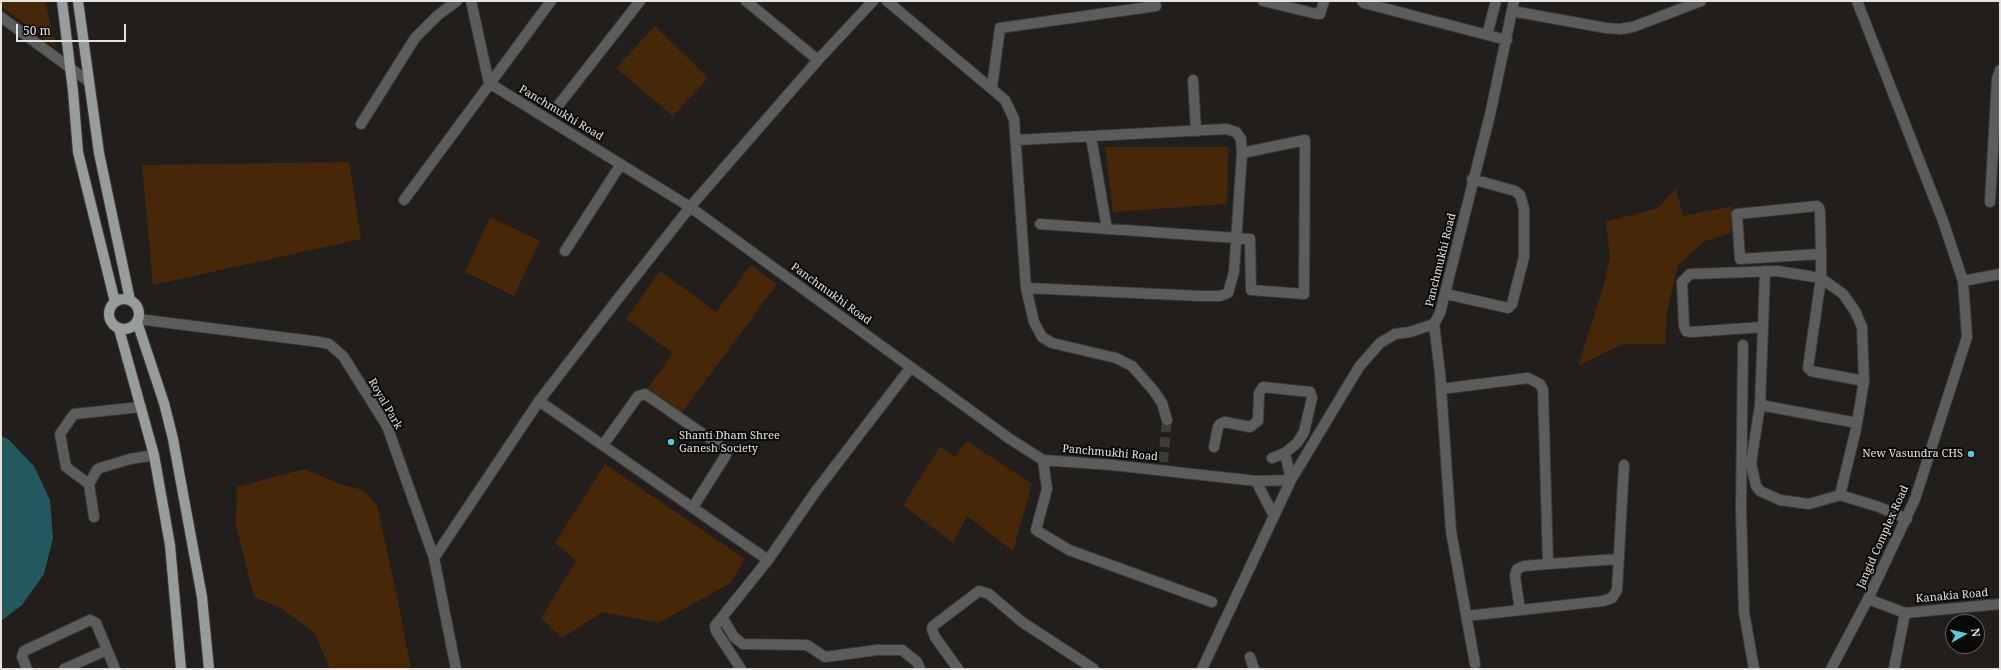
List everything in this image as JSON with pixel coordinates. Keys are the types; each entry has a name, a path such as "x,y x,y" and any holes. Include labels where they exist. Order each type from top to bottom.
{"main road":[{"path":"62,1 78,152 115,302"},
{"path":"78,1 99,152 130,300"},
{"path":"181,669 170,545 154,455 119,329 113,324 109,317 110,309 115,302 122,299 130,300 136,305 139,312 138,321 164,403 173,439 202,597 209,669"},
{"path":"119,329 127,329 138,321"}],"street":[{"path":"361,124 415,38 438,15 458,1"},
{"path":"471,1 489,83"},
{"path":"404,200 551,1"},
{"path":"557,107 640,1"},
{"path":"746,1 818,60"},
{"path":"434,558 539,401 690,207 818,60 873,1"},
{"path":"887,1 992,87 1005,100 1014,119 1026,288 1034,322 1042,337 1052,343 1116,358 1132,366 1154,391 1162,404 1167,420"},
{"path":"1263,1 1317,14 1320,14 1324,1"},
{"path":"1362,1 1364,3 1507,40"},
{"path":"1487,35 1496,1"},
{"path":"1513,6 1606,28 1620,29 1633,27 1701,1"},
{"name":"Jangid Complex Road","path":"1831,669 1868,599 1907,519 1915,499 1967,337 1964,281 1944,221 1857,1"},
{"path":"992,87 1000,28 1156,6"},
{"name":"Panchmukhi Road","path":"489,83 690,207 1010,439 1043,460 1163,466 1256,480 1291,480 1359,367 1380,343 1395,334 1410,332 1434,324 1440,313 1446,294 1472,179 1490,114 1507,40 1513,6"},
{"path":"1,17 88,81"},
{"path":"1990,202 1997,79 2000,70"},
{"path":"1193,80 1196,131"},
{"path":"1016,140 1226,129 1236,132 1241,139 1242,153 1234,272 1228,293 1220,296 1026,288"},
{"path":"1091,136 1107,229"},
{"path":"1040,224 1250,238 1251,290 1304,294 1305,140 1242,153"},
{"path":"565,251 621,164"},
{"path":"1446,294 1508,308 1512,304 1524,257 1524,209 1520,195 1515,191 1472,179"},
{"path":"1821,254 1740,259 1737,214 1817,206 1820,212 1821,254 1821,278 1808,368 1811,371 1864,381"},
{"path":"1765,271 1760,405 1751,463 1756,486 1760,491 1780,500 1809,504 1840,495 1879,507 1907,519"},
{"path":"1763,327 1691,332 1686,330 1684,326 1682,286 1685,277 1690,274 1777,271 1821,278 1843,294 1855,311 1862,327 1864,381 1857,422 1840,495"},
{"path":"1964,281 2000,274"},
{"name":"Royal Park","path":"138,321 320,342 329,344 343,356 387,426 434,558 456,669"},
{"path":"1434,324 1451,531 1475,664"},
{"path":"1743,345 1741,510 1744,612 1754,669"},
{"path":"741,669 716,631 715,626 768,560 816,491 911,367"},
{"path":"1440,389 1528,378 1540,384 1543,390 1548,564"},
{"path":"1214,447 1220,424 1225,422 1250,427 1258,421 1259,393 1263,387 1307,391 1312,394 1307,426 1297,443 1285,453 1272,458"},
{"path":"603,445 638,396 645,394 725,449 726,455 693,507"},
{"path":"539,401 768,560"},
{"path":"1760,405 1857,422"},
{"path":"89,484 66,467 60,434 74,414 141,407"},
{"path":"1202,669 1291,480 1285,453"},
{"path":"94,518 89,484 100,468 154,455"},
{"path":"1043,460 1047,489 1036,530 1069,550 1212,602"},
{"path":"1466,616 1603,601 1612,598 1617,590 1624,465"},
{"path":"1256,480 1274,516"},
{"path":"1520,610 1515,576 1517,569 1524,566 1618,559"},
{"path":"958,669 935,637 932,629 933,626 979,591 989,594 1022,622 1094,669"},
{"path":"1868,599 1905,613 1894,669"},
{"name":"Kanakia Road","path":"1905,613 2000,604"},
{"path":"722,617 734,637 743,644 807,645 825,657 877,650 902,650 917,662 920,669"},
{"path":"26,669 22,657 24,651 87,621 96,622 112,668"},
{"path":"64,669 107,650"},
{"path":"1250,657 1254,669"}],"shaded area":[{"path":"1,1 45,1 56,48 1,6"},
{"path":"655,26 708,78 673,116 616,68"},
{"path":"1105,147 1228,147 1227,204 1113,212"},
{"path":"349,162 361,239 153,285 142,165"},
{"path":"1676,188 1683,216 1733,206 1731,233 1705,241 1678,265 1667,312 1665,344 1623,344 1578,366 1604,284 1610,257 1606,222 1658,208"},
{"path":"490,217 540,241 514,296 465,272"},
{"path":"751,265 777,284 681,414 647,389 673,353 626,319 660,271 716,312"},
{"path":"967,441 1032,484 1013,551 967,516 953,543 903,505 940,447 955,457"},
{"path":"605,464 745,559 730,583 659,623 603,612 562,638 541,618 576,561 555,543"},
{"path":"304,469 340,484 363,490 377,505 411,669 330,669 314,632 279,607 254,597 236,525 237,487"}],"water":[{"path":"1,436 8,439 34,466 50,500 53,538 44,574 22,605 1,621"}],"tunnel":[{"path":"1163,462 1167,420"}],"place":[{"name":"Shanti Dham Shree Ganesh Society","path":"671,442"},
{"name":"New Vasundra CHS","path":"1971,454"}]}
